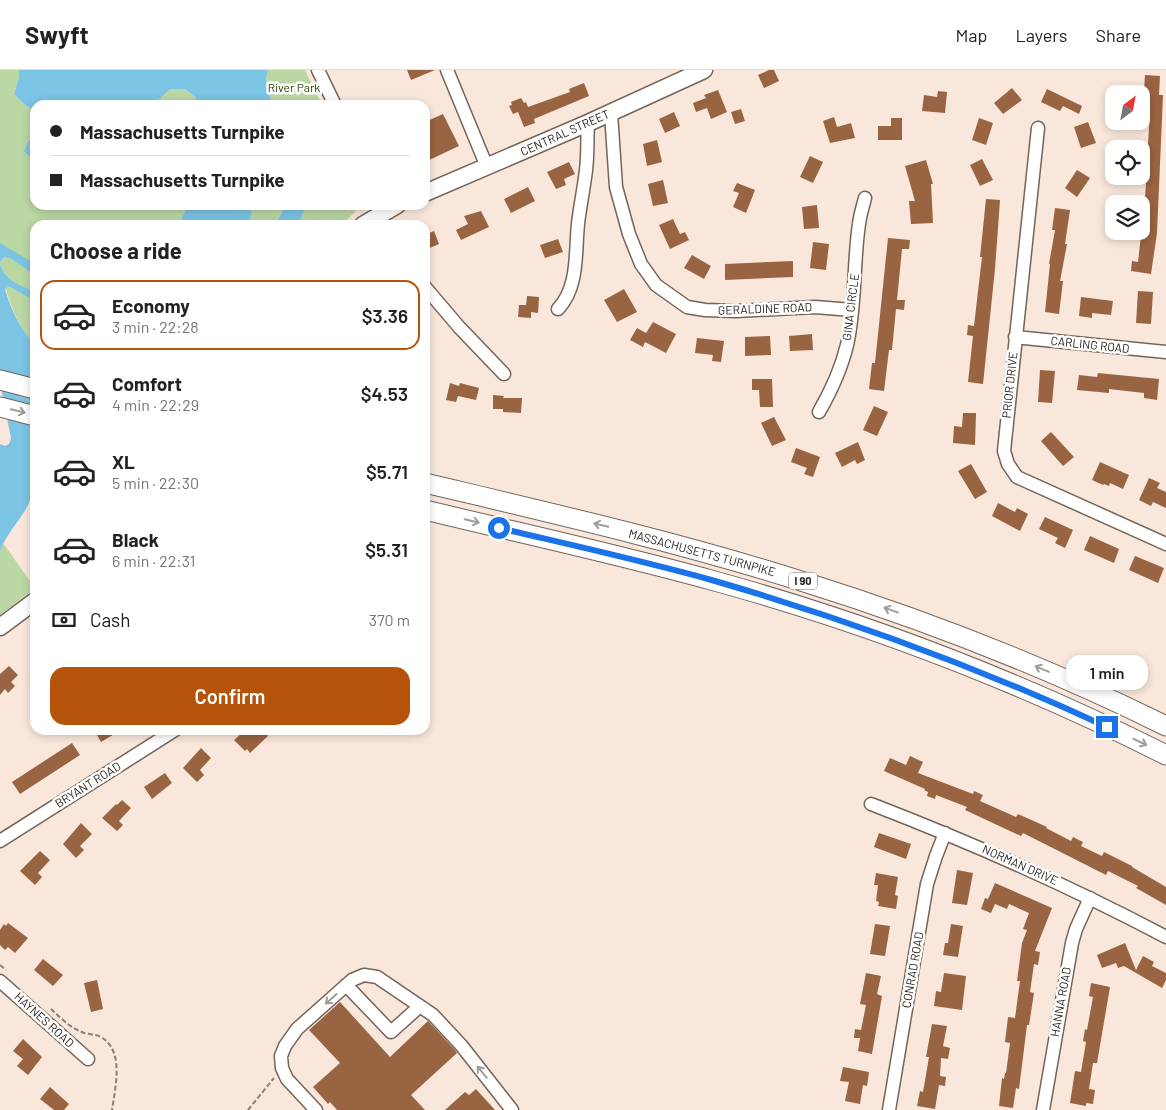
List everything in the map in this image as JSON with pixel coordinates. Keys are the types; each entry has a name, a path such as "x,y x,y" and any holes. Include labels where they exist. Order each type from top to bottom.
{"highway":[{"path":"0,380 30,388"},
{"path":"0,407 30,415"},
{"name":"MASSACHUSETTS TURNPIKE","path":"430,484 680,546 850,596 929,624 1015,658 1166,726"},
{"name":"MASSACHUSETTS TURNPIKE","path":"430,511 673,570 754,592 834,618 952,660 1069,709 1166,755"}],"main road":[{"name":"CENTRAL STREET","path":"430,191 611,113 704,70"},
{"path":"370,220 385,210"},
{"path":"0,627 30,606"}],"street":[{"path":"318,70 333,100"},
{"path":"447,70 487,167"},
{"name":"GERALDINE ROAD","path":"611,113 616,187 629,234 641,264 656,285 687,307 705,310 736,311 816,307 852,310"},
{"path":"558,309 568,291 574,274 586,168 588,123"},
{"name":"PRIOR DRIVE","path":"1038,128 1004,451 1008,464 1017,477 1166,544"},
{"name":"GINA CIRCLE","path":"819,412 838,375 847,345 852,310 859,223 865,198"},
{"path":"430,293 458,327 504,374"},
{"name":"CARLING ROAD","path":"1015,337 1166,352"},
{"name":"BRYANT ROAD","path":"0,841 168,735"},
{"name":"NORMAN DRIVE","path":"871,804 1014,862 1166,936"},
{"name":"CONRAD ROAD","path":"889,1110 927,884 945,833"},
{"name":"HANNA ROAD","path":"1042,1110 1072,943 1090,898"},
{"path":"316,1110 288,1079 282,1068 281,1056 290,1037 346,985 358,976 371,975 433,1015 461,1045 512,1110"},
{"name":"HAYNES ROAD","path":"0,982 88,1059"},
{"path":"346,985 391,1032 420,1006"}],"path":[{"path":"248,1110 282,1068"}],"green space":[{"path":"0,70 19,70 14,94 30,108 30,210 186,210 182,220 30,220 30,339 12,307 0,263"},
{"name":"River Park","path":"268,70 305,70 320,100 271,100 266,84"},
{"path":"170,89 185,89 195,97 196,100 158,100"},
{"path":"252,210 283,210 278,220 250,220"},
{"path":"305,210 356,210 346,220 300,220"},
{"path":"3,543 30,581 30,592 0,615 0,551"}],"water":[{"path":"19,70 268,70 266,84 271,100 196,100 195,97 185,89 170,89 158,100 30,100 30,108 14,94"},
{"path":"30,138 30,157 24,151"},
{"path":"186,210 252,210 250,220 182,220"},
{"path":"283,210 305,210 300,220 278,220"},
{"path":"0,243 30,261 30,272 10,258 4,257 0,262"},
{"path":"0,263 9,278 30,290 30,298 9,286 5,289 17,318 30,338 30,499 0,551 0,444 5,446 9,444 11,438 0,382"}],"building":[{"path":"407,70 435,70 411,80"},
{"path":"774,70 779,81 764,88 758,75"},
{"path":"1145,75 1160,76 1159,95 1163,95 1157,233 1151,274 1131,271 1132,261 1138,262 1140,240 1150,240 1150,195 1145,195 1146,185 1150,185 1150,140 1148,140 1150,85 1144,85"},
{"path":"584,83 589,96 534,119 535,123 524,127 518,112 513,114 509,106 512,105 511,102 521,98 528,107 570,92 569,89"},
{"path":"1012,88 1022,100 1003,114 994,103"},
{"path":"1047,89 1082,106 1079,114 1063,106 1060,111 1041,102"},
{"path":"718,90 727,112 711,119 707,108 696,112 693,103 706,98 704,95"},
{"path":"938,91 947,92 945,113 922,111 924,95 937,97"},
{"path":"741,109 745,121 735,124 731,112"},
{"path":"674,112 680,126 665,133 659,119"},
{"path":"443,114 459,146 430,160 430,120"},
{"path":"834,117 837,127 851,123 855,138 830,143 823,121"},
{"path":"891,118 902,118 902,140 878,140 878,126 891,126"},
{"path":"979,118 993,123 986,145 972,140"},
{"path":"1088,122 1096,143 1081,148 1074,127"},
{"path":"657,140 662,162 647,166 643,144"},
{"path":"810,156 823,162 813,183 800,177"},
{"path":"982,159 993,180 980,186 970,165"},
{"path":"926,160 933,184 931,184 933,223 911,224 909,201 915,201 905,166"},
{"path":"569,162 575,174 564,179 566,185 556,189 547,172"},
{"path":"1077,170 1090,178 1077,197 1065,188"},
{"path":"663,180 668,203 653,206 648,184"},
{"path":"737,183 755,190 746,213 733,207 739,193 733,191"},
{"path":"528,187 535,201 511,213 504,199"},
{"path":"986,199 1000,200 983,384 968,382 973,336 967,335 968,325 974,326"},
{"path":"817,205 819,228 804,229 802,207"},
{"path":"1055,208 1070,210 1065,244 1067,244 1060,281 1063,281 1059,314 1045,312 1049,264 1055,230 1052,230"},
{"path":"481,211 489,227 461,240 456,230 468,224 464,216"},
{"path":"673,219 680,234 685,232 689,240 670,249 659,225"},
{"path":"434,231 439,244 430,248 430,233"},
{"path":"888,238 910,240 909,249 902,249 897,300 905,300 904,310 896,309 892,350 889,350 884,391 869,389 872,363 875,363"},
{"path":"558,239 563,252 545,258 540,245"},
{"path":"813,242 829,244 826,270 810,268"},
{"path":"692,255 711,266 704,279 684,268"},
{"path":"793,261 793,277 725,280 725,264"},
{"path":"624,289 637,312 617,322 604,300"},
{"path":"1138,291 1153,292 1151,324 1136,323"},
{"path":"527,296 539,297 538,313 531,312 531,318 518,317 519,305 526,305"},
{"path":"1081,297 1113,301 1111,315 1092,313 1092,318 1079,316"},
{"path":"653,322 676,334 666,353 645,342 643,347 630,340 637,328 646,333"},
{"path":"812,334 813,350 790,351 789,336"},
{"path":"770,336 771,355 745,356 745,337"},
{"path":"697,338 724,341 721,362 712,361 713,355 695,353"},
{"path":"1040,370 1055,371 1052,403 1038,402"},
{"path":"1098,373 1159,379 1157,400 1144,398 1144,393 1109,389 1109,393 1077,390 1079,375 1097,377"},
{"path":"752,379 772,379 773,407 760,407 759,390 752,390"},
{"path":"450,383 459,386 460,383 479,388 476,400 458,396 456,402 446,400"},
{"path":"493,395 504,396 503,398 522,398 521,413 503,412 503,409 493,409"},
{"path":"874,406 888,412 877,436 863,430"},
{"path":"963,413 976,413 975,445 953,443 954,426 962,427"},
{"path":"774,417 786,440 772,446 761,423"},
{"path":"1051,432 1074,457 1063,466 1041,441"},
{"path":"858,442 865,460 857,464 855,460 842,467 835,453"},
{"path":"796,448 820,457 813,477 804,474 807,468 791,462"},
{"path":"1100,462 1129,475 1123,489 1110,483 1109,486 1103,485 1092,480"},
{"path":"971,464 987,492 975,499 958,471"},
{"path":"1149,478 1160,483 1157,488 1166,492 1166,508 1153,502 1151,506 1139,500"},
{"path":"998,503 1015,512 1017,508 1028,514 1020,531 992,516"},
{"path":"1045,517 1073,530 1065,548 1055,543 1058,538 1039,529"},
{"path":"1090,536 1119,549 1114,563 1084,550"},
{"path":"1135,556 1164,568 1158,583 1129,570"},
{"path":"9,666 18,675 11,682 15,686 8,693 5,689 0,695 0,674"},
{"path":"97,735 113,735 101,742"},
{"path":"240,735 268,736 250,753 247,749 245,751 234,740"},
{"path":"72,743 80,755 20,794 12,782"},
{"path":"201,748 211,758 200,770 204,775 197,782 183,768"},
{"path":"910,756 923,762 918,773 973,794 974,791 983,795 980,801 1016,817 1018,814 1047,827 1071,841 1073,837 1083,842 1081,846 1102,856 1104,852 1132,866 1166,887 1166,905 1136,888 1138,886 1108,871 1106,875 1023,833 1021,836 965,810 967,807 936,795 935,799 927,796 928,792 925,789 884,771 890,758 906,765"},
{"path":"165,773 172,783 152,799 144,787"},
{"path":"122,800 131,808 119,821 123,825 117,831 102,818"},
{"path":"81,823 92,834 80,846 84,850 76,858 63,844"},
{"path":"879,833 911,844 906,859 874,847"},
{"path":"40,851 50,860 38,873 42,877 35,885 20,871"},
{"path":"957,870 973,873 967,905 952,903"},
{"path":"876,873 898,877 895,895 898,896 896,909 878,906 879,902 876,901 878,885 874,885"},
{"path":"995,883 1052,908 1035,951 1040,952 1038,965 1034,964 1030,992 1034,993 1029,1025 1027,1025 1019,1089 1016,1088 1013,1108 999,1106 1002,1078 1004,1079 1006,1073 1010,1043 1005,1042 1008,1017 1015,1018 1020,981 1017,981 1022,943 1027,930 1023,929 1029,913 1009,904 1007,909 995,904 991,913 981,909 985,898 988,899"},
{"path":"8,923 28,938 15,953 8,947 5,950 0,945 0,930 4,924 6,926"},
{"path":"875,924 890,926 885,956 870,954"},
{"path":"951,924 963,926 958,957 943,955 945,943 948,943"},
{"path":"1125,943 1136,970 1143,956 1154,962 1152,966 1166,973 1166,980 1162,988 1124,966 1118,968 1116,963 1102,968 1097,955"},
{"path":"43,959 63,975 53,986 34,970"},
{"path":"866,973 881,976 877,994 882,996 872,1054 858,1051 860,1038 854,1038 855,1029 861,1030 866,1005 860,1004"},
{"path":"944,973 966,976 962,1010 934,1006 936,991 941,992"},
{"path":"97,980 103,1009 91,1012 84,983"},
{"path":"1091,983 1110,987 1097,1063 1093,1063 1089,1089 1095,1090 1093,1104 1086,1103 1086,1106 1070,1103 1075,1071 1081,1072 1086,1042 1083,1041 1093,997 1089,996"},
{"path":"340,1002 390,1057 428,1021 455,1050 457,1053 411,1095 425,1110 337,1110 330,1102 328,1104 313,1087 340,1063 309,1030"},
{"path":"932,1024 947,1026 943,1046 950,1048 948,1059 941,1058 940,1076 946,1077 945,1086 939,1085 935,1109 917,1106 920,1091 923,1092 929,1057 926,1057"},
{"path":"23,1039 42,1057 28,1075 17,1066 23,1059 13,1051"},
{"path":"843,1067 869,1072 867,1086 863,1085 860,1104 845,1101 849,1082 840,1081"},
{"path":"50,1087 69,1104 64,1110 54,1110 40,1099"},
{"path":"476,1089 495,1110 445,1110 465,1092 469,1095"}],"route":[{"path":"499,528 712,580 874,631 1031,692 1107,727"}]}
